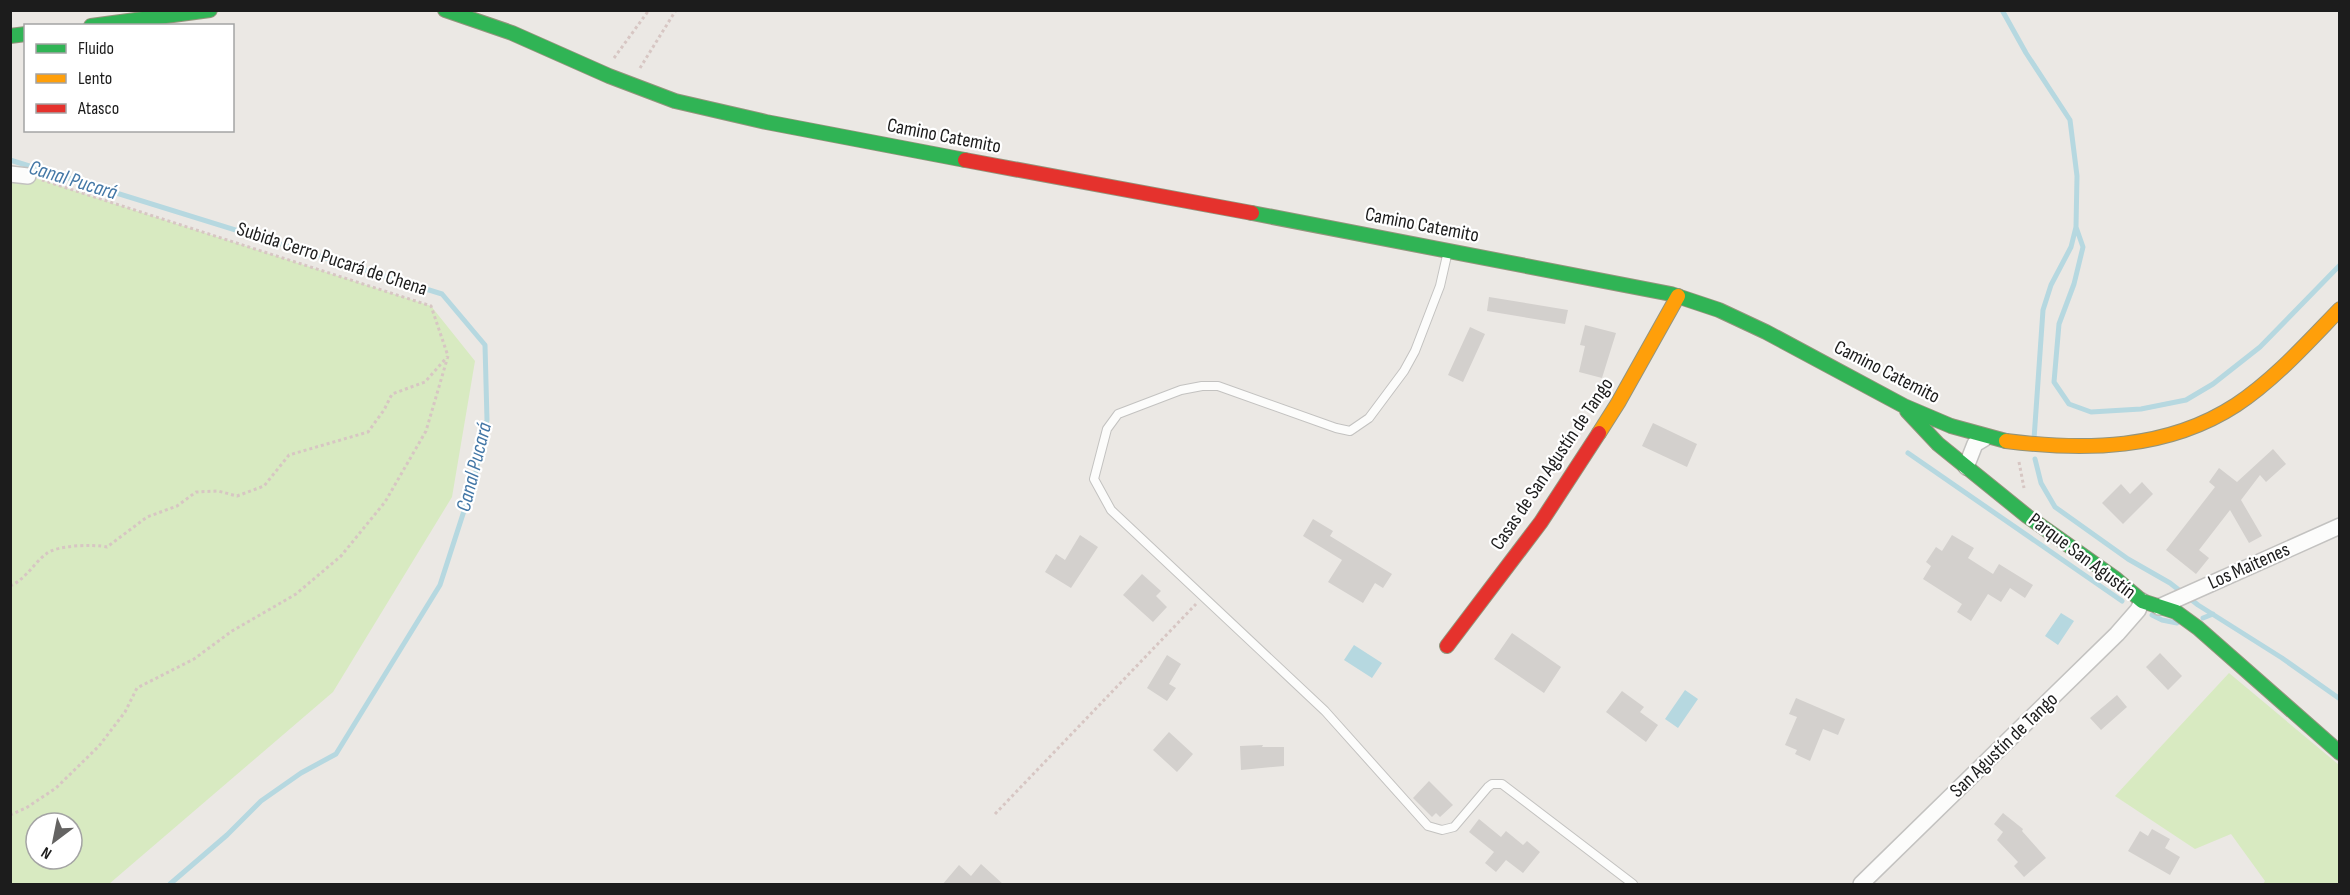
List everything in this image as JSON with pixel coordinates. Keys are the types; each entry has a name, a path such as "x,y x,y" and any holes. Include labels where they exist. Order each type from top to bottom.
{"main road":[{"path":"107,24 210,10"},
{"name":"Camino Catemito","path":"445,10 498,27 629,85 705,110 1449,249 1678,296 1764,332 1904,406 1985,438 2030,446 2069,447 2151,440 2185,431 2223,414 2253,393 2340,309"},
{"name":"Casas de San Agustín de Tango","path":"1447,646 1540,522 1618,403 1678,296"},
{"name":"Parque San Agustín","path":"1904,406 1938,444 2027,516 2116,579 2142,601 2176,612 2198,628 2340,753"}],"street":[{"path":"10,174 28,176"},
{"path":"1966,467 1975,444 1985,438"},
{"name":"Los Maitenes","path":"2159,606 2340,526"},
{"name":"San Agustín de Tango","path":"1861,885 2118,634 2138,610 2142,601"}],"lane":[{"path":"1449,249 1440,286 1415,351 1404,371 1369,418 1359,427 1350,431 1336,429 1218,386 1181,390 1118,414 1107,429 1094,479 1111,510 1325,711 1428,826 1442,830 1454,827 1488,787 1492,784 1502,784 1633,885"}],"path":[{"path":"602,74 649,10"},
{"path":"629,85 676,10"},
{"name":"Subida Cerro Pucará de Chena","path":"28,176 431,306 448,356"},
{"path":"10,586 19,582 48,552 92,544 107,547 147,517 177,506 196,492 218,491 237,496 264,486 289,455 368,432 384,410 392,393 425,382 448,356"},
{"path":"10,814 26,808 56,788 99,746 125,712 137,688 194,659 232,631 296,594 341,556 385,502 426,431 448,356"},
{"path":"995,814 1204,597"}],"green space":[{"path":"11,174 28,176 431,306 475,361 452,497 333,692 109,884 11,884"},
{"path":"2229,673 2339,765 2339,884 2263,884 2265,881 2231,834 2195,849 2115,796"}],"water":[{"path":"2061,613 2074,621 2058,645 2045,636"},
{"path":"1354,645 1382,663 1372,678 1344,660"},
{"path":"1685,690 1698,699 1678,728 1665,719"}],"building":[{"path":"1489,297 1568,310 1565,324 1487,311"},
{"path":"1585,325 1616,333 1602,378 1579,372 1585,346 1580,345"},
{"path":"1470,327 1485,334 1463,382 1448,375"},
{"path":"1653,423 1697,444 1687,467 1642,446"},
{"path":"2273,449 2286,464 2266,482 2260,475 2241,500 2262,536 2249,543 2230,510 2199,550 2209,558 2196,574 2166,550 2215,487 2209,482 2219,468 2237,482"},
{"path":"2142,482 2153,494 2123,524 2102,503 2121,484 2130,494"},
{"path":"1313,519 1333,531 1330,536 1392,574 1383,588 1375,583 1363,603 1328,582 1342,560 1303,536"},
{"path":"1080,535 1098,547 1071,588 1045,572 1056,554 1065,560"},
{"path":"1952,535 1974,548 1968,558 1993,574 1999,564 2033,585 2025,598 2010,588 2001,602 1988,594 1971,621 1957,612 1962,604 1923,579 1931,566 1926,562 1936,547 1942,551"},
{"path":"1142,574 1161,591 1156,596 1167,607 1153,622 1123,595"},
{"path":"1512,633 1561,667 1544,693 1494,659"},
{"path":"2160,653 2182,676 2168,690 2146,667"},
{"path":"1167,655 1181,664 1169,684 1176,688 1167,701 1147,688"},
{"path":"1622,691 1644,707 1640,712 1658,725 1646,742 1606,712"},
{"path":"2117,695 2127,707 2101,730 2090,718"},
{"path":"1796,698 1845,719 1838,735 1823,729 1810,761 1795,754 1797,750 1785,745 1797,717 1789,714"},
{"path":"1169,732 1193,754 1177,772 1153,750"},
{"path":"1263,745 1262,747 1284,747 1284,766 1241,770 1240,746"},
{"path":"1429,781 1453,805 1440,817 1436,813 1432,817 1413,798"},
{"path":"2003,813 2023,829 2022,831 2046,858 2024,877 2014,866 2018,862 1997,840 2003,832 1994,824"},
{"path":"1479,819 1501,837 1506,831 1523,845 1527,841 1540,852 1523,873 1506,860 1496,872 1485,863 1494,852 1469,832"},
{"path":"2152,829 2170,839 2165,848 2180,857 2170,875 2128,851 2140,831 2148,836"},
{"path":"981,864 1004,885 942,885 959,865 971,876"}],"waterway":[{"path":"2002,10 2026,53 2070,120 2077,176 2076,227 2071,247 2051,285 2043,310 2034,439"},
{"name":"Canal Pucará","path":"10,160 442,294 485,345 487,420 474,480 440,585 336,754 301,773 261,801 227,835 170,884"},
{"path":"2076,227 2083,247 2074,284 2059,324 2054,382 2069,404 2091,412 2141,409 2186,400 2213,384 2260,347 2340,265"},
{"path":"1908,453 2122,601"},
{"path":"2035,459 2041,483 2055,507 2128,559 2170,583 2198,605 2282,658 2340,699"},
{"path":"2203,618 2213,614"},
{"path":"2152,615 2177,623"}],"traffic: fast":[{"path":"106,24 210,10"},
{"path":"445,10 512,33 609,76 675,101 766,122 965,160"},
{"path":"10,36 24,34"},
{"path":"1252,213 1671,294 1719,310 1766,332 1904,406 1951,426 2006,441"},
{"path":"1907,411 1938,444 2027,516 2116,579 2142,601 2176,612 2198,628 2340,753"}],"traffic: slow":[{"path":"1599,433 1678,296"},
{"path":"2006,441 2065,446 2124,444 2182,431 2210,420 2236,405 2264,384 2340,309"}],"traffic: jam":[{"path":"965,160 1252,213"},
{"path":"1447,646 1541,522 1599,433"}]}
